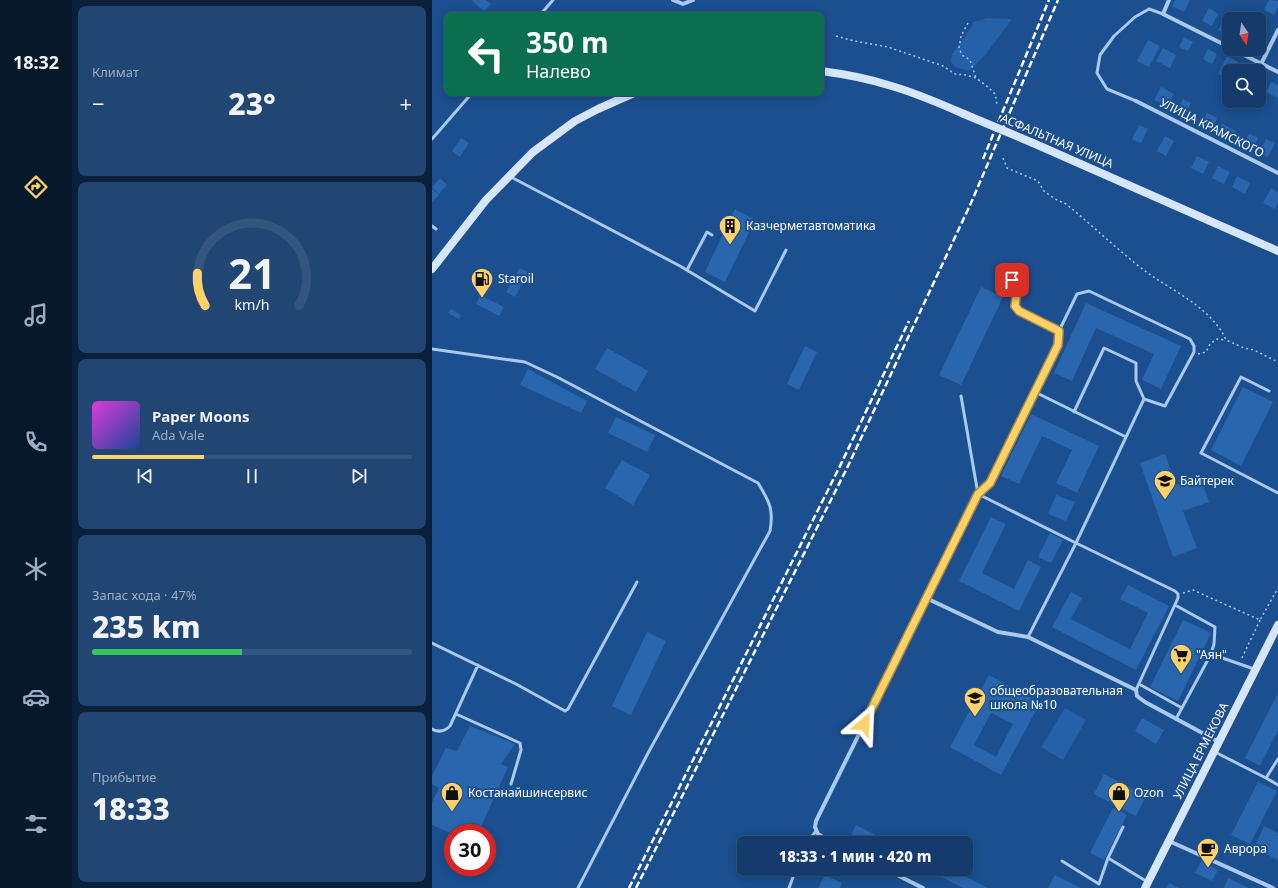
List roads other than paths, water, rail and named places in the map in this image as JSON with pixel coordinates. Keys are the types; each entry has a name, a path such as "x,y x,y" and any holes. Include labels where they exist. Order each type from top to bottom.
{"main road":[{"name":"АСФАЛЬТНАЯ УЛИЦА","path":"824,71 845,74 888,85 927,98 1278,251"},
{"path":"432,270 486,200 533,152 575,121 627,96"},
{"name":"УЛИЦА ЕРМЕКОВА","path":"1147,885 1278,625"}],"street":[{"path":"673,0 683,4 693,0"},
{"path":"1169,0 1163,14 1222,44"},
{"path":"1246,56 1261,64 1278,30"},
{"path":"1266,66 1278,72"},
{"name":"УЛИЦА КРАМСКОГО","path":"1136,101 1278,172"},
{"path":"820,836 816,831 816,821 978,494"},
{"path":"926,598 998,632 1028,637 1136,690 1137,696 1145,702 1219,742"},
{"path":"1169,841 1273,888"},
{"path":"898,876 921,888"}],"lane":[{"path":"543,12 553,0"},
{"path":"1136,101 1107,89 1097,72 1100,56 1114,36 1135,16 1149,9 1163,14"},
{"path":"432,139 469,96"},
{"path":"509,176 687,270 755,312 786,250"},
{"path":"432,226 436,229"},
{"path":"687,270 707,232 712,235"},
{"path":"1002,275 1012,280 1017,290 1015,306 1019,311 1059,331"},
{"path":"978,494 990,483 1058,345 1059,331 1077,294 1089,291 1190,339 1194,346 1194,352 1165,406 1144,399 1136,381 1136,363 1104,348 1074,412"},
{"path":"432,349 525,362 558,377 758,483 769,501 773,519 770,531 647,755 578,888"},
{"path":"1269,391 1241,377 1201,453 1278,493"},
{"path":"1034,392 1126,437"},
{"path":"961,396 978,494"},
{"path":"1028,637 1076,543 1144,399"},
{"path":"978,494 1175,591 1178,594 1175,605 1136,690"},
{"path":"432,643 566,711 637,582"},
{"path":"1175,605 1215,627 1214,644 1211,654 1176,720"},
{"path":"1211,654 1256,670"},
{"path":"432,729 437,732 446,730 450,726 478,666"},
{"path":"1138,684 1182,708"},
{"path":"456,714 520,743 521,750 511,784"},
{"path":"1214,752 1266,778 1278,786"},
{"path":"1266,778 1278,759"},
{"path":"1062,861 1099,884 1108,858 1123,827"},
{"path":"812,836 816,831"},
{"path":"1108,858 1147,885"},
{"path":"789,888 793,876"}],"railway":[{"path":"983,159 1049,0"},
{"path":"636,888 848,466 971,203 1058,0"},
{"path":"629,888 841,464 909,321"}],"place":[{"name":"Казчерметавтоматика","path":"730,246"},
{"name":"Staroil","path":"482,298"},
{"name":"Байтерек","path":"1165,500"},
{"name":"\"Аян\"","path":"1181,674"},
{"name":"общеобразовательная школа №10","path":"975,718"},
{"name":"Костанайшинсервис","path":"452,812"},
{"name":"Ozon","path":"1119,812"},
{"name":"Аврора","path":"1208,868"}]}
